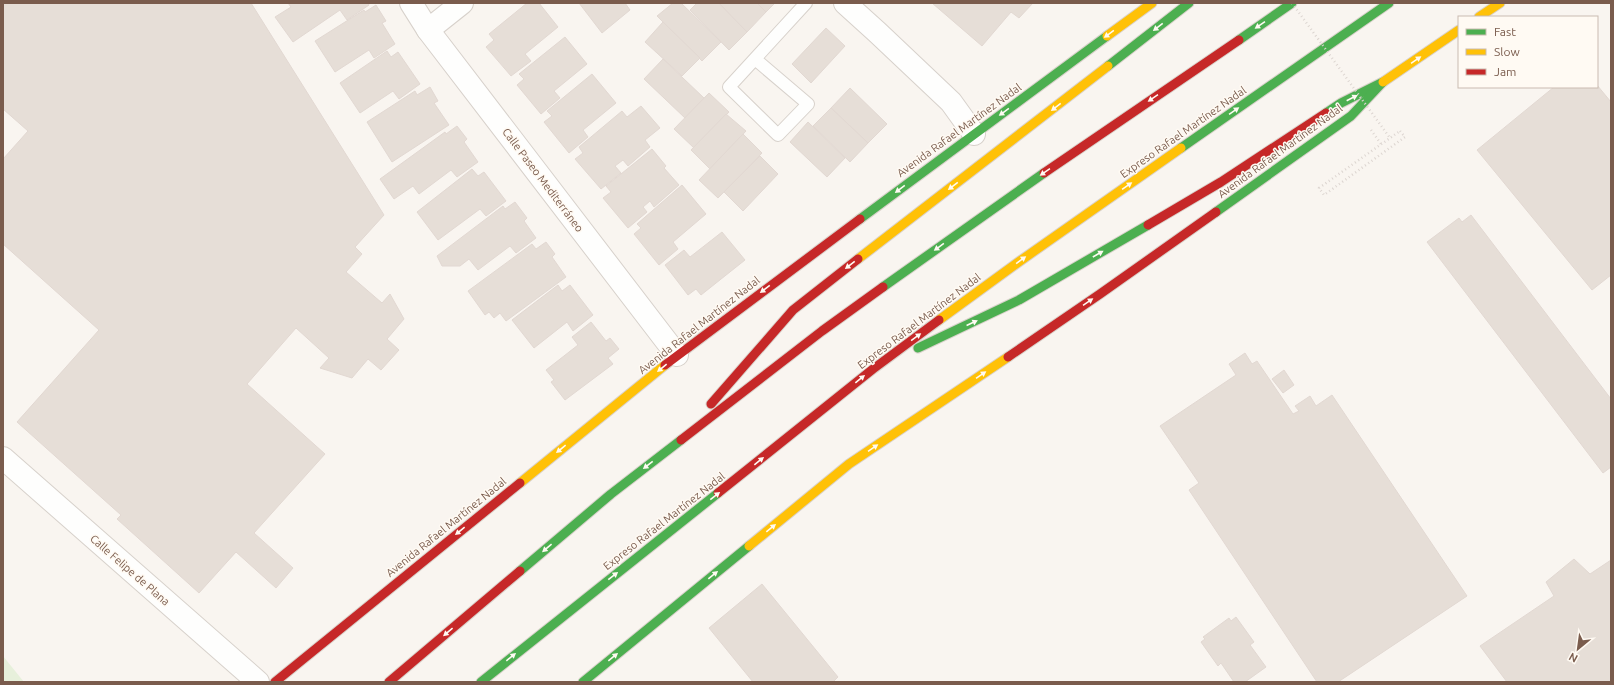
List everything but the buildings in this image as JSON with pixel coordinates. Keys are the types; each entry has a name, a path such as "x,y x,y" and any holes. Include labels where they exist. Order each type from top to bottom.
{"main road":[{"name":"Avenida Rafael Martínez Nadal","path":"275,682 678,355 1152,3"},
{"path":"679,442 793,310 898,227 1016,138 1189,3"},
{"path":"389,682 611,494 822,331 1008,198 1292,3"},
{"name":"Expreso Rafael Martínez Nadal","path":"481,682 873,369 1020,261 1389,3"},
{"path":"1480,16 1500,3"},
{"name":"Avenida Rafael Martínez Nadal","path":"582,682 850,464 1100,294 1351,116 1383,82 1458,31"},
{"path":"873,369 1019,300 1221,182 1341,103 1383,82"}],"street":[{"name":"Calle Paseo Mediterráneo","path":"411,3 428,30 678,355"},
{"path":"428,30 462,3"},
{"path":"845,3 878,32 951,102 974,134"},
{"name":"Calle Felipe de Plana","path":"3,458 258,682"}],"lane":[{"path":"755,59 808,104 778,135 729,87 806,3"}],"path":[{"path":"1292,3 1390,138"},
{"path":"1400,131 1405,137 1324,195 1319,188 1390,138 1400,131"}],"green space":[{"path":"3,656 24,682 3,682"}],"traffic: fast":[{"path":"1108,66 1189,3"},
{"path":"1239,40 1292,3"},
{"path":"1181,148 1389,3"},
{"path":"860,219 1107,36"},
{"path":"1326,113 1341,103 1383,82"},
{"path":"1216,212 1351,116 1382,83"},
{"path":"883,287 1044,173"},
{"path":"918,348 1019,300 1148,225"},
{"path":"520,571 611,494 681,440"},
{"path":"481,682 718,493"},
{"path":"583,682 749,546"}],"traffic: slow":[{"path":"1107,36 1152,3"},
{"path":"1480,16 1500,3"},
{"path":"1383,82 1458,31"},
{"path":"858,259 1108,66"},
{"path":"939,320 1181,148"},
{"path":"749,546 849,464 1008,357"},
{"path":"520,483 665,365"}],"traffic: jam":[{"path":"1044,173 1239,40"},
{"path":"1148,225 1221,182 1326,113"},
{"path":"1008,357 1216,212"},
{"path":"665,365 860,219"},
{"path":"711,404 793,310 858,259"},
{"path":"681,440 822,331 883,287"},
{"path":"718,493 873,369 939,320"},
{"path":"275,682 520,483"},
{"path":"389,682 520,571"}]}
